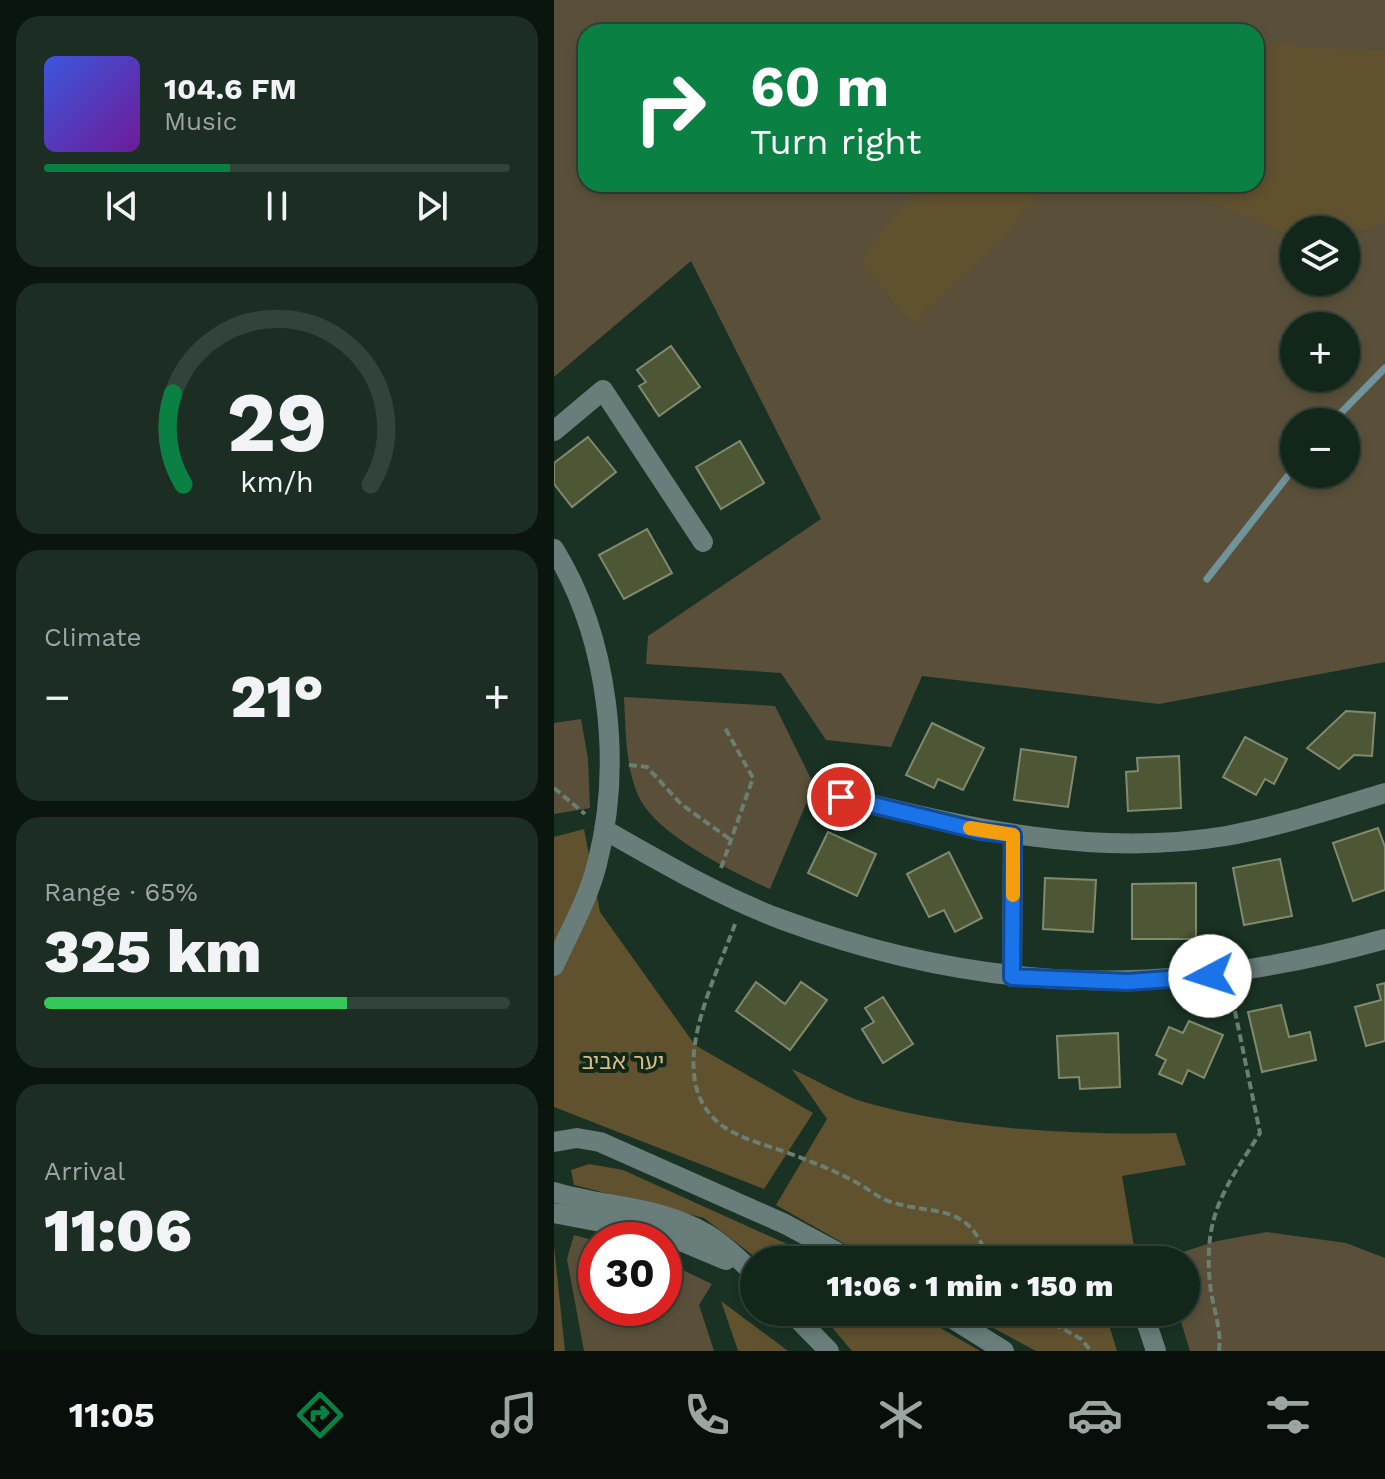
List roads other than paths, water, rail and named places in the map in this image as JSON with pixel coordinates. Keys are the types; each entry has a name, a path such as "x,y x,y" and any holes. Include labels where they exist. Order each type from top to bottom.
{"street":[{"path":"554,431 603,390 703,542"},
{"path":"554,549 562,583 593,643 604,696 608,765 605,830 582,908 554,966"},
{"path":"841,797 980,831 1100,844 1223,836 1275,826 1385,793"},
{"path":"605,830 713,889 783,920 882,952 1012,977 1128,982 1227,974 1304,962 1385,939"},
{"path":"1012,977 1013,835"},
{"path":"554,1151 577,1138"},
{"path":"554,1142 577,1138 600,1142 785,1224 826,1246"},
{"path":"554,1192 687,1223 722,1244 740,1260"},
{"path":"554,1213 664,1234 705,1249 740,1270"},
{"path":"805,1326 829,1351"},
{"path":"964,1326 1004,1351"},
{"path":"1148,1326 1156,1351"}],"waterway":[{"path":"1346,408 1385,368"},
{"path":"1207,579 1280,486"}],"park label":[{"name":"יער אביב","path":"623,1061"}]}
